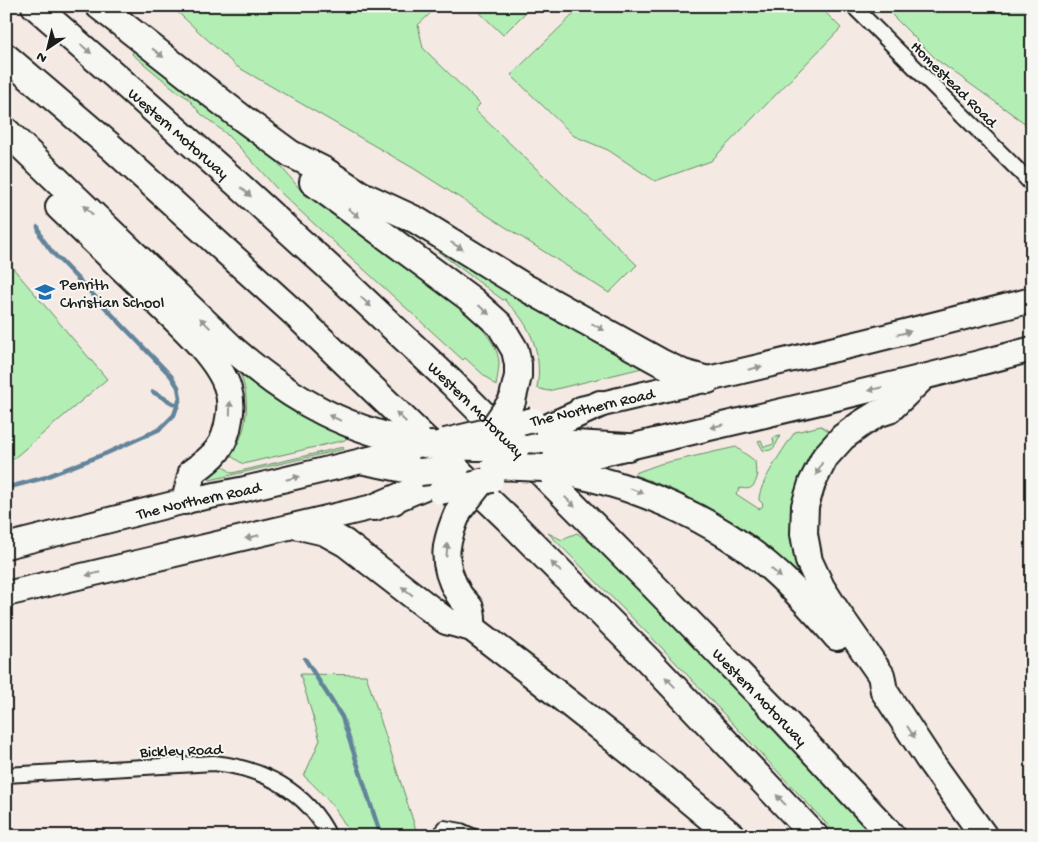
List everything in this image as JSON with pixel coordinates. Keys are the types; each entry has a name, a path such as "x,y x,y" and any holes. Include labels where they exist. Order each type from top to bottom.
{"highway":[{"name":"Western Motorway","path":"35,6 232,179 452,383 641,572 784,720 892,836"},
{"path":"99,6 291,154 325,171 360,194 416,220 528,289 660,362 683,373 708,380"},
{"path":"6,56 109,145 294,313 494,505 648,660 815,836"},
{"path":"6,131 253,367 296,398 319,411 366,431 408,442 428,446 484,439 517,446 628,446 922,378 1032,350"},
{"path":"6,594 375,507 456,468 484,439 512,401 518,376 518,364 512,343 500,325 472,300 315,184 291,154"},
{"path":"6,156 187,332 213,360 222,374 230,398 230,414 226,436 216,454 192,472 186,502"},
{"name":"The Northern Road","path":"600,404 708,380 1032,300"},
{"path":"922,378 889,410 877,414 843,437 825,457 812,483 805,506 804,534 809,561 821,587 881,675 884,691 984,836"},
{"path":"559,446 600,404"},
{"name":"The Northern Road","path":"484,439 559,446"},
{"name":"The Northern Road","path":"6,546 428,446"},
{"path":"472,628 471,609 457,592 448,572 446,547 449,534 459,510 488,474 517,446"},
{"path":"559,446 620,484 670,503 716,528 759,558 798,592 837,637 870,682 884,691"},
{"path":"365,461 430,482 543,468 572,472 559,446"},
{"path":"456,468 488,474"},
{"path":"299,526 325,532 345,543 446,621 472,628 630,752 732,836"}],"street":[{"name":"Homestead Road","path":"853,6 1032,185"},
{"name":"Bickley Road","path":"6,775 214,763 228,765 266,776 290,790 312,810 329,836"},
{"path":"444,828 461,831 472,836"}],"green space":[{"path":"171,6 438,6 418,25 423,48 480,104 475,110 637,265 609,293 413,168 236,66"},
{"path":"473,6 532,6 503,35"},
{"path":"582,6 819,6 841,28 711,161 655,181 608,150 574,136 511,75"},
{"path":"883,6 1032,6 1032,119 1026,124 937,60"},
{"path":"134,49 261,145 304,194 463,310 486,333 494,347 499,362 496,386 465,358 463,360 299,210 224,132 200,113 188,98 132,54"},
{"path":"433,245 644,366 548,391 537,388 538,364 536,352 533,340 522,319 505,299 503,300 432,247"},
{"path":"6,260 107,379 12,460 6,453"},
{"path":"244,369 268,393 289,409 348,437 345,440 243,464 231,456 241,436 246,415 246,394 240,373"},
{"path":"821,426 830,432 805,579 767,546 725,518 681,494 634,475 660,464 736,447 755,461 756,474 758,474 751,488 740,488 736,494 759,509 763,504 759,500 763,485 773,465 795,432"},
{"path":"780,436 774,447 767,451 763,450 758,441 761,440 764,447 774,444 773,438"},
{"path":"343,447 344,449 210,480 209,478 223,466 232,473"},
{"path":"548,533 562,540 577,533 604,552 878,836 838,836 663,649"},
{"path":"300,674 366,675 418,836 351,836 330,803 304,776 320,740"}],"waterway":[{"path":"6,488 43,478 107,453 160,429 174,415 180,398 178,387 171,376 52,252 41,237 38,227"},
{"path":"153,392 178,406"},
{"path":"305,659 342,717 381,836"}],"place":[{"name":"Penrith Christian School","path":"45,292"}]}
